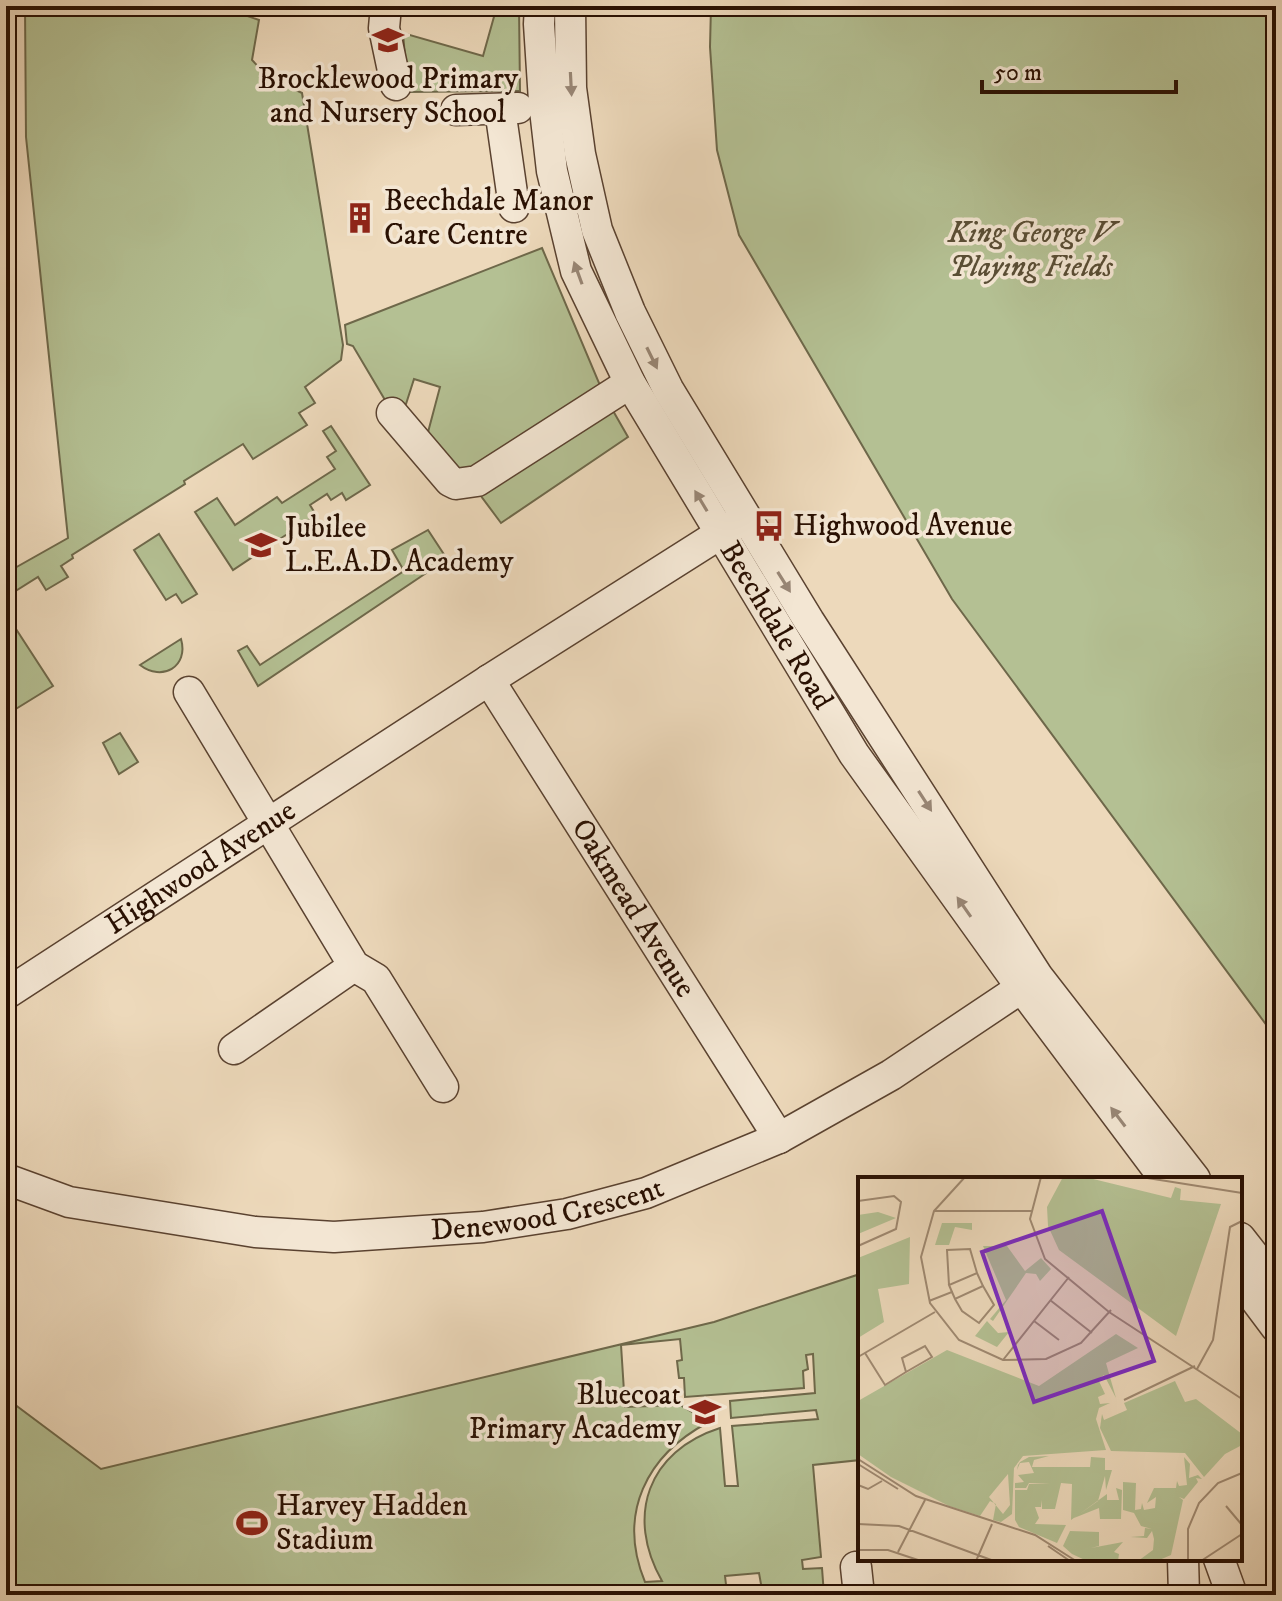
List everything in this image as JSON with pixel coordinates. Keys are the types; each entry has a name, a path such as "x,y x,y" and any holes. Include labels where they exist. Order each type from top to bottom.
{"street":[{"path":"386,6 384,28 396,85"},
{"name":"Beechdale Road","path":"540,6 544,108 552,171 576,271 630,383 732,526"},
{"name":"Beechdale Road","path":"570,6 571,88 580,154 597,230 630,312 732,526 854,754 1030,982 1193,1177"},
{"path":"456,110 544,108"},
{"path":"500,109 514,207"},
{"path":"392,413 450,481 456,484 477,481 630,383"},
{"name":"Highwood Avenue","path":"6,994 732,526"},
{"name":"Oakmead Avenue","path":"489,680 779,1138"},
{"path":"189,692 354,966 376,979 443,1087"},
{"path":"234,1049 354,966"},
{"name":"Beechdale Road","path":"1030,982 1164,1177"},
{"name":"Denewood Crescent","path":"6,1179 69,1202 255,1232 334,1237 483,1227 567,1214 646,1193 779,1138 891,1075 1030,982"},
{"path":"1242,1241 1276,1284"},
{"path":"1242,1282 1276,1327"},
{"path":"1183,1561 1184,1595"},
{"path":"1220,1561 1232,1595"}],"green space":[{"path":"25,6 219,6 259,20 252,60 267,76 302,93 343,345 341,360 305,387 315,403 299,413 307,425 253,459 243,444 72,555 73,558 61,566 68,577 46,590 38,577 6,597 6,573 68,538 26,137"},
{"path":"497,6 519,6 520,91 408,92 403,33 483,56"},
{"name":"King George V Playing Fields","path":"711,6 1276,6 1276,1038 952,599 739,235 717,150 710,47"},
{"path":"542,248 602,390 486,457 471,471 456,469 427,436 440,387 414,379 406,404 399,407 388,405 353,346 347,344 345,325"},
{"path":"612,409 628,437 501,523 475,488"},
{"path":"331,426 370,485 346,500 342,493 331,500 327,494 310,505 316,515 233,570 195,512 217,498 235,525 277,497 282,503 335,469 327,457 336,451 323,431"},
{"path":"428,530 447,559 258,686 238,651 247,646 260,665 404,571 392,550"},
{"path":"159,534 197,594 182,603 176,594 166,600 134,550"},
{"path":"16,629 53,686 6,715 6,665 13,660 6,650 6,636"},
{"path":"181,639 181,657 172,669 157,672 140,665"},
{"path":"120,733 138,762 119,774 103,743"},
{"path":"858,1275 858,1460 813,1465 821,1557 802,1560 803,1569 822,1568 824,1595 763,1595 759,1573 725,1576 727,1593 710,1595 6,1595 6,1398 101,1469 714,1322","holes":["680,1339 682,1360 677,1361 679,1378 684,1378 685,1397 804,1388 803,1371 808,1369 806,1355 813,1354 815,1393 730,1401 731,1418 816,1410 818,1419 732,1426 738,1486 725,1486 720,1428 675,1452 660,1469 650,1489 645,1510 645,1533 662,1581 645,1582 634,1533 636,1510 643,1489 668,1451 709,1422 680,1405 625,1407 621,1345"]}],"place":[{"name":"Brocklewood Primary and Nursery School","path":"388,40"},
{"name":"Beechdale Manor Care Centre","path":"360,218"},
{"name":"Highwood Avenue","path":"769,526"},
{"name":"Jubilee L.E.A.D. Academy","path":"261,545"},
{"name":"Bluecoat Primary Academy","path":"705,1412"},
{"name":"Harvey Hadden Stadium","path":"252,1523"}]}
